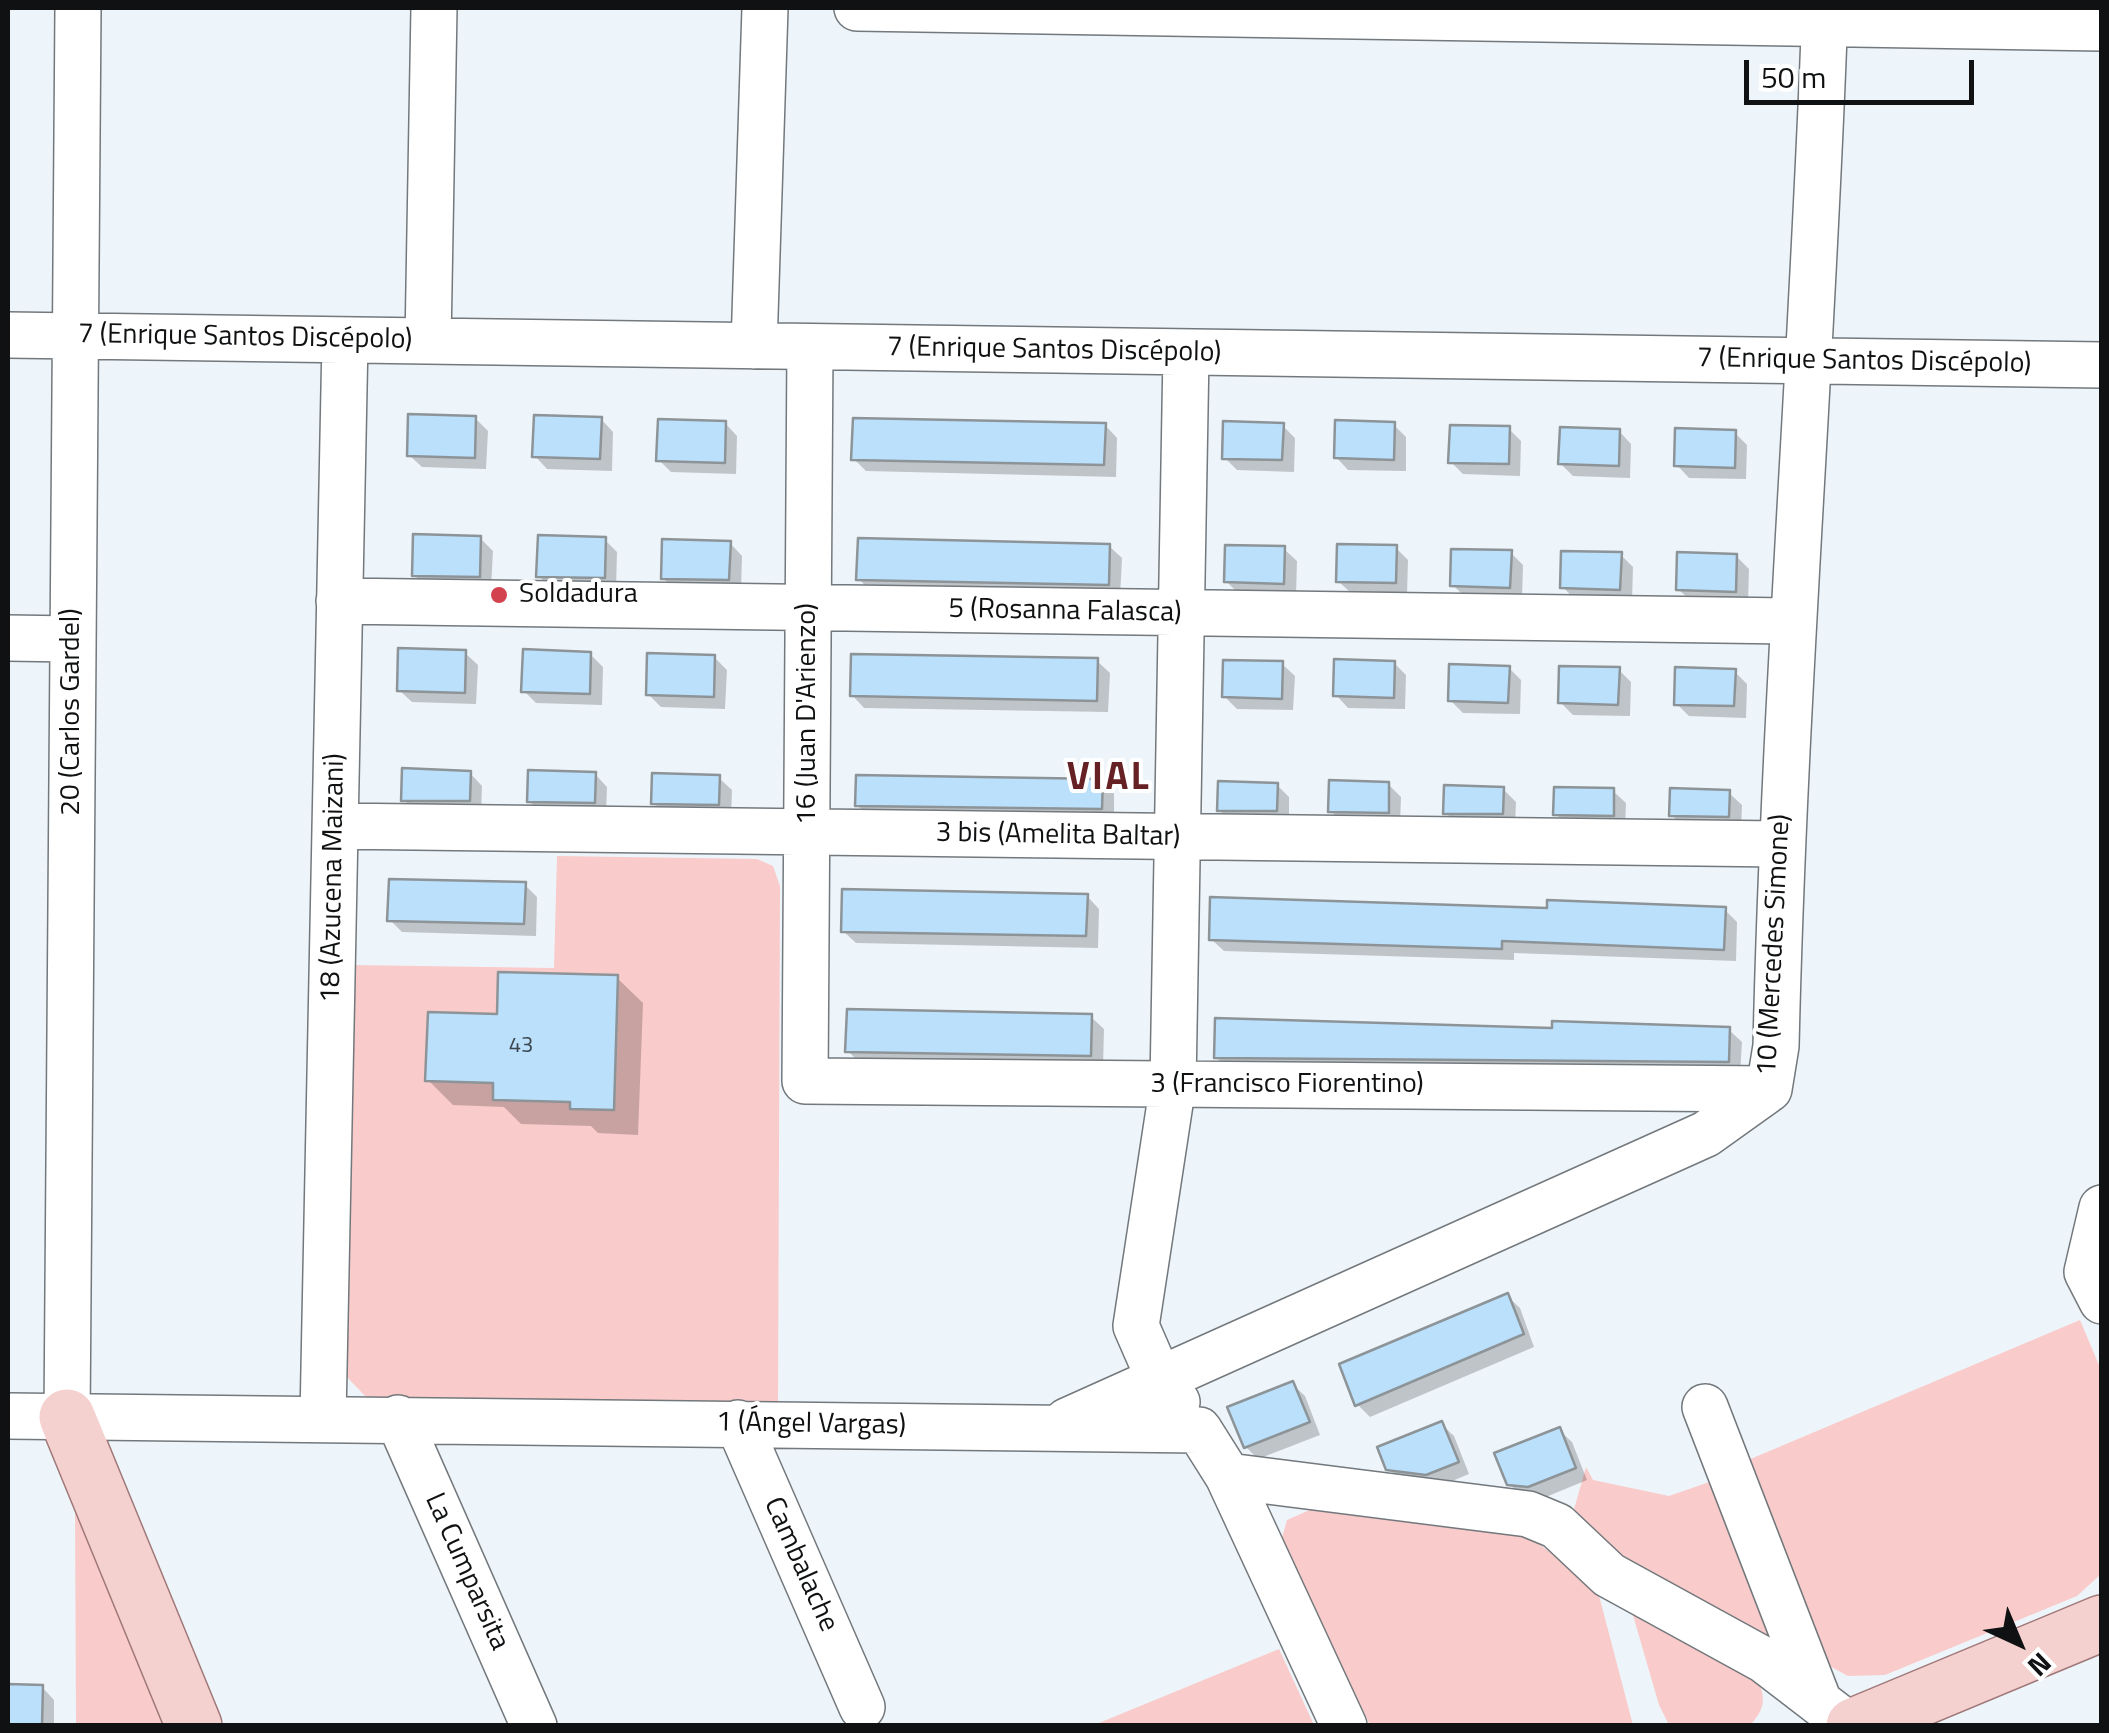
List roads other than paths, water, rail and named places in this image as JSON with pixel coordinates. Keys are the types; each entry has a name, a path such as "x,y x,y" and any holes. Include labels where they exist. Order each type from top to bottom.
{"main road":[{"path":"67,1417 194,1726"},
{"path":"1841,1718 2096,1618"}],"street":[{"name":"20 (Carlos Gardel)","path":"67,1417 78,8"},
{"path":"428,341 434,8"},
{"path":"754,346 765,8"},
{"path":"857,8 1825,17 2102,28"},
{"name":"10 (Mercedes Simone)","path":"1052,1428 1706,1134 1769,1089 1776,1046 1790,621 1812,362 1825,17"},
{"name":"7 (Enrique Santos Discépolo)","path":"8,334 2102,366"},
{"name":"18 (Azucena Maizani)","path":"323,1417 345,340"},
{"name":"16 (Juan D'Arienzo)","path":"805,1082 810,347"},
{"path":"1186,353 1173,1084 1136,1326 1160,1381 1228,1476 1344,1726"},
{"name":"5 (Rosanna Falasca)","path":"339,601 1790,621"},
{"path":"8,638 72,639"},
{"name":"3 bis (Amelita Baltar)","path":"335,826 1780,844"},
{"name":"3 (Francisco Fiorentino)","path":"805,1082 1769,1089"},
{"path":"2102,1208 2087,1272 2102,1300"},
{"path":"1705,1407 1841,1718"},
{"name":"1 (Ángel Vargas)","path":"8,1416 1198,1430"},
{"name":"La Cumparsita","path":"398,1418 534,1726"},
{"name":"Cambalache","path":"738,1424 862,1707"},
{"path":"1228,1476 1528,1514 1557,1526 1610,1575 1764,1660 1841,1718"}],"place":[{"name":"Soldadura","path":"499,595"}],"district":[{"name":"VIAL","path":"1109,780"}]}
